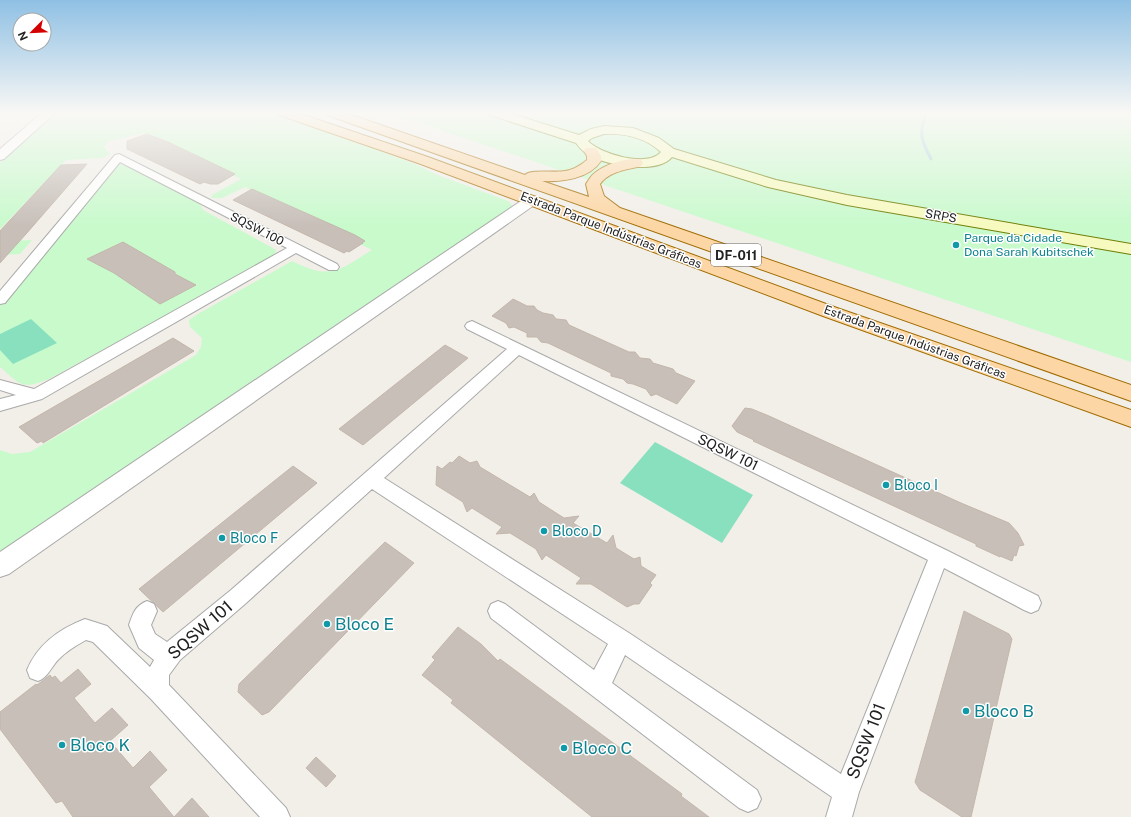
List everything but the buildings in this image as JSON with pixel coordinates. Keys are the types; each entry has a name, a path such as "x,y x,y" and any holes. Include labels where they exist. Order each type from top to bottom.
{"main road":[{"name":"Estrada Parque Indústrias Gráficas","path":"394,150 532,200 830,312 1131,419"},
{"name":"Estrada Parque Indústrias Gráficas","path":"440,150 1131,393"},
{"path":"497,170 533,176 548,177 568,175 589,166 594,161 594,156 590,150"},
{"name":"SRPS","path":"596,150 614,160 636,163 654,162 720,175 752,179 847,200 1131,249"},
{"name":"SRPS","path":"669,152 752,179"},
{"path":"654,162 664,158 669,152"},
{"path":"628,217 598,200 594,195 593,184 601,175 609,170 636,163"}],"street":[{"name":"SQSW 100","path":"0,300 119,157 296,248"},
{"path":"0,566 532,200"},
{"path":"296,248 333,267"},
{"name":"SQSW 100","path":"0,405 36,395 296,248"},
{"name":"SQSW 101","path":"472,326 939,556 1031,603"},
{"name":"SQSW 101","path":"159,691 157,681 159,671 168,657 371,480 516,348"},
{"path":"0,385 36,395"},
{"name":"SQSW 101","path":"371,480 621,640 846,792"},
{"name":"SQSW 101","path":"839,817 846,792 939,556"},
{"path":"147,611 143,615 140,625 147,640 168,657"},
{"path":"498,611 748,799"},
{"path":"38,670 43,659 58,645 73,635 85,629 99,634 159,691 277,817"},
{"path":"598,686 621,640"}],"green space":[{"path":"14,150 107,150 110,154 103,158 66,160 0,229 0,163"},
{"path":"181,150 377,150 415,164 440,176 508,201 512,205 513,209 0,556 0,450 12,454 30,452 196,355 201,347 202,338 190,327 189,320 292,261 316,271 326,272 342,268 372,250 245,187 222,198 211,198 212,195 241,179"},
{"name":"Parque da Cidade Dona Sarah Kubitschek","path":"500,150 1131,150 1131,362"},
{"path":"119,165 128,165 199,202 203,210 271,247 276,250 276,252 268,260 49,379 27,385 17,382 0,367 0,304 111,170"},
{"path":"32,240 20,254 0,255 0,242"},
{"path":"31,319 57,343 13,364 0,350 0,334"},
{"path":"655,442 753,495 722,543 620,483"}],"waterway":[{"path":"927,150 931,159"}],"place":[{"name":"Parque da Cidade Dona Sarah Kubitschek","path":"956,245"},
{"name":"Bloco I","path":"886,485"},
{"name":"Bloco D","path":"544,531"},
{"name":"Bloco F","path":"222,538"},
{"name":"Bloco E","path":"327,624"},
{"name":"Bloco B","path":"966,711"},
{"name":"Bloco K","path":"62,745"},
{"name":"Bloco C","path":"564,748"}]}
